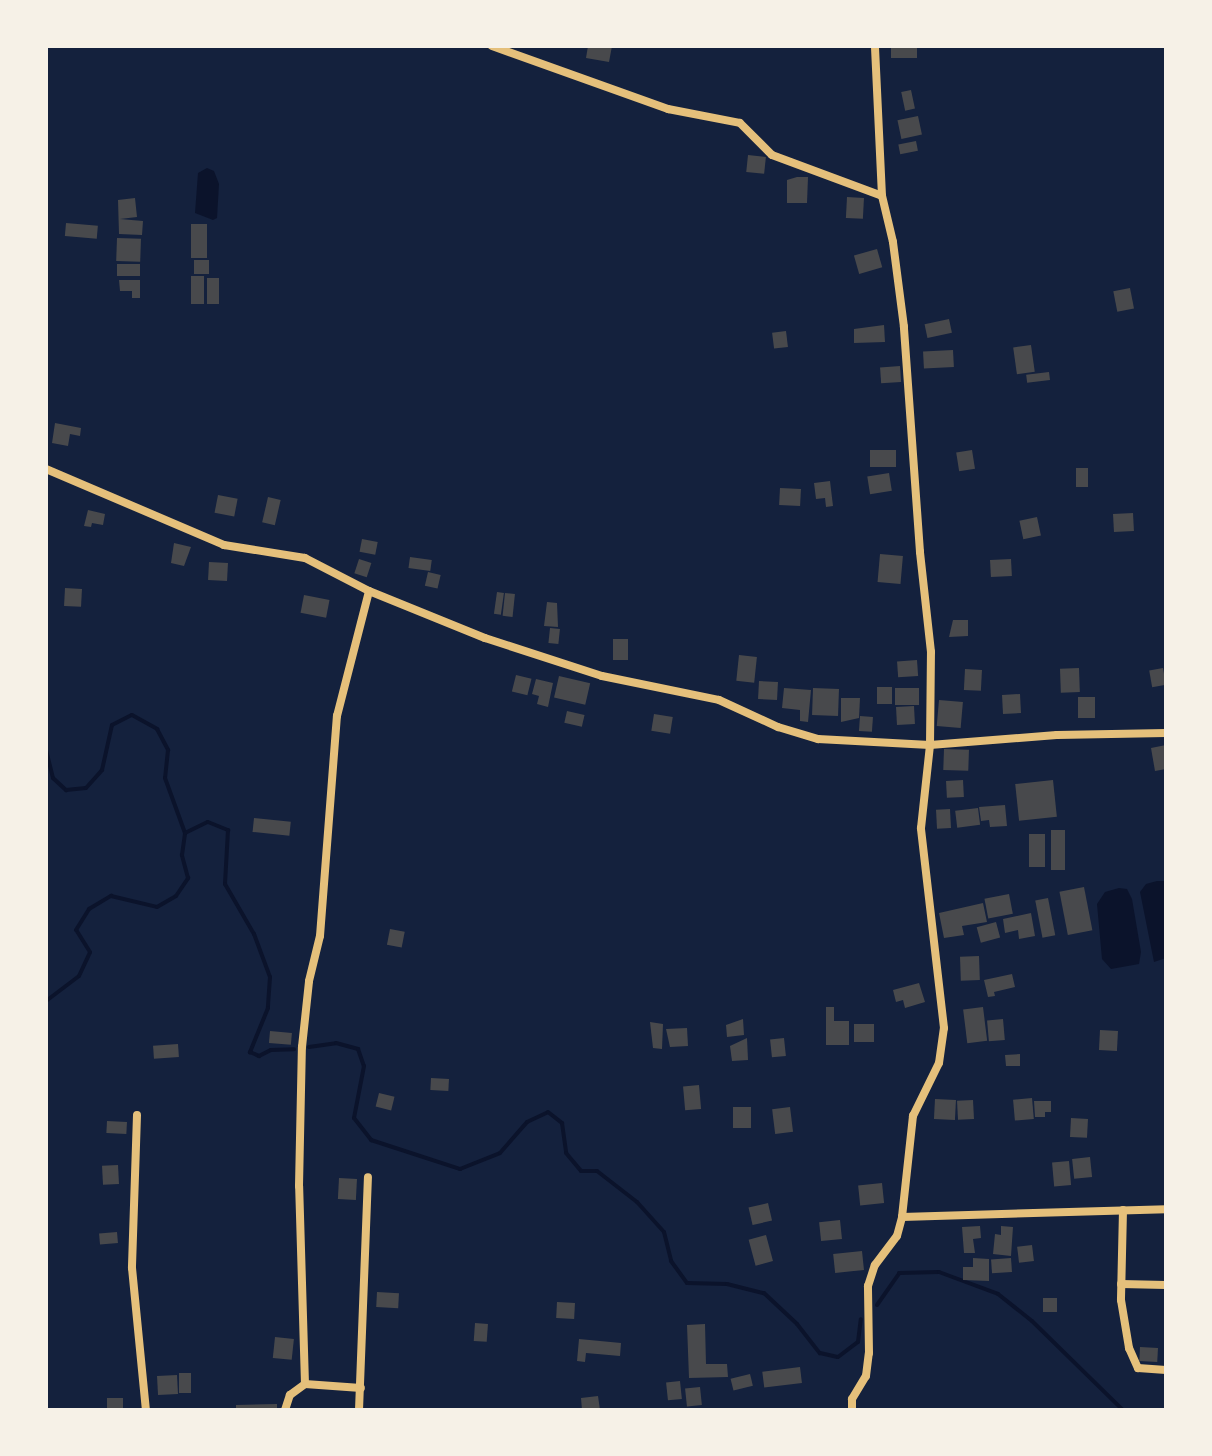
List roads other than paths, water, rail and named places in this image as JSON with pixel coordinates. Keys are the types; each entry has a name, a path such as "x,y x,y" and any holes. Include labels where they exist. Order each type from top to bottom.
{"street":[{"path":"492,46 668,109 740,123 772,155 882,196"},
{"path":"852,1410 852,1399 866,1376 869,1353 868,1286 875,1265 897,1236 902,1217 913,1116 939,1063 944,1028 921,828 930,745 931,652 920,552 904,327 893,242 882,196 875,46"},
{"path":"46,469 224,545 305,558 369,591 485,638 602,676 719,700 778,727 818,739 930,745 1057,735 1166,733"},
{"path":"305,1384 299,1186 302,1047 309,981 320,936 337,716 369,591"},
{"path":"137,1115 132,1268 146,1410"},
{"path":"359,1410 368,1177"},
{"path":"902,1217 1166,1209"},
{"path":"1123,1210 1121,1300 1134,1364 1138,1368 1166,1370"},
{"path":"1121,1284 1166,1285"},
{"path":"285,1410 290,1395 305,1384 361,1388"}],"water":[{"path":"207,168 214,171 219,184 217,218 213,220 195,213 198,173"},
{"path":"1166,881 1166,958 1154,962 1140,892 1146,884"},
{"path":"1127,889 1132,899 1141,952 1139,964 1111,969 1102,959 1097,904 1105,892"}],"waterway":[{"path":"46,750 53,778 66,790 86,788 102,770 112,725 132,715 157,729 168,750 165,778 185,833"},
{"path":"46,1001 79,976 90,952 76,930 89,909 111,896 157,907 176,896 188,878 182,855 185,833 208,822 228,830 225,884 254,934 270,977 268,1008 250,1052 259,1056 271,1050 294,1049"},
{"path":"309,1047 336,1043 358,1049 364,1066 354,1118 371,1140 460,1169 500,1153 527,1122 548,1112 562,1123 566,1153 581,1171 597,1171 637,1202 664,1232 671,1261 687,1283 727,1284 764,1293 797,1324 820,1353 838,1357 858,1342 861,1319"},
{"path":"877,1305 899,1273 939,1272 998,1294 1032,1321 1123,1410"}]}
